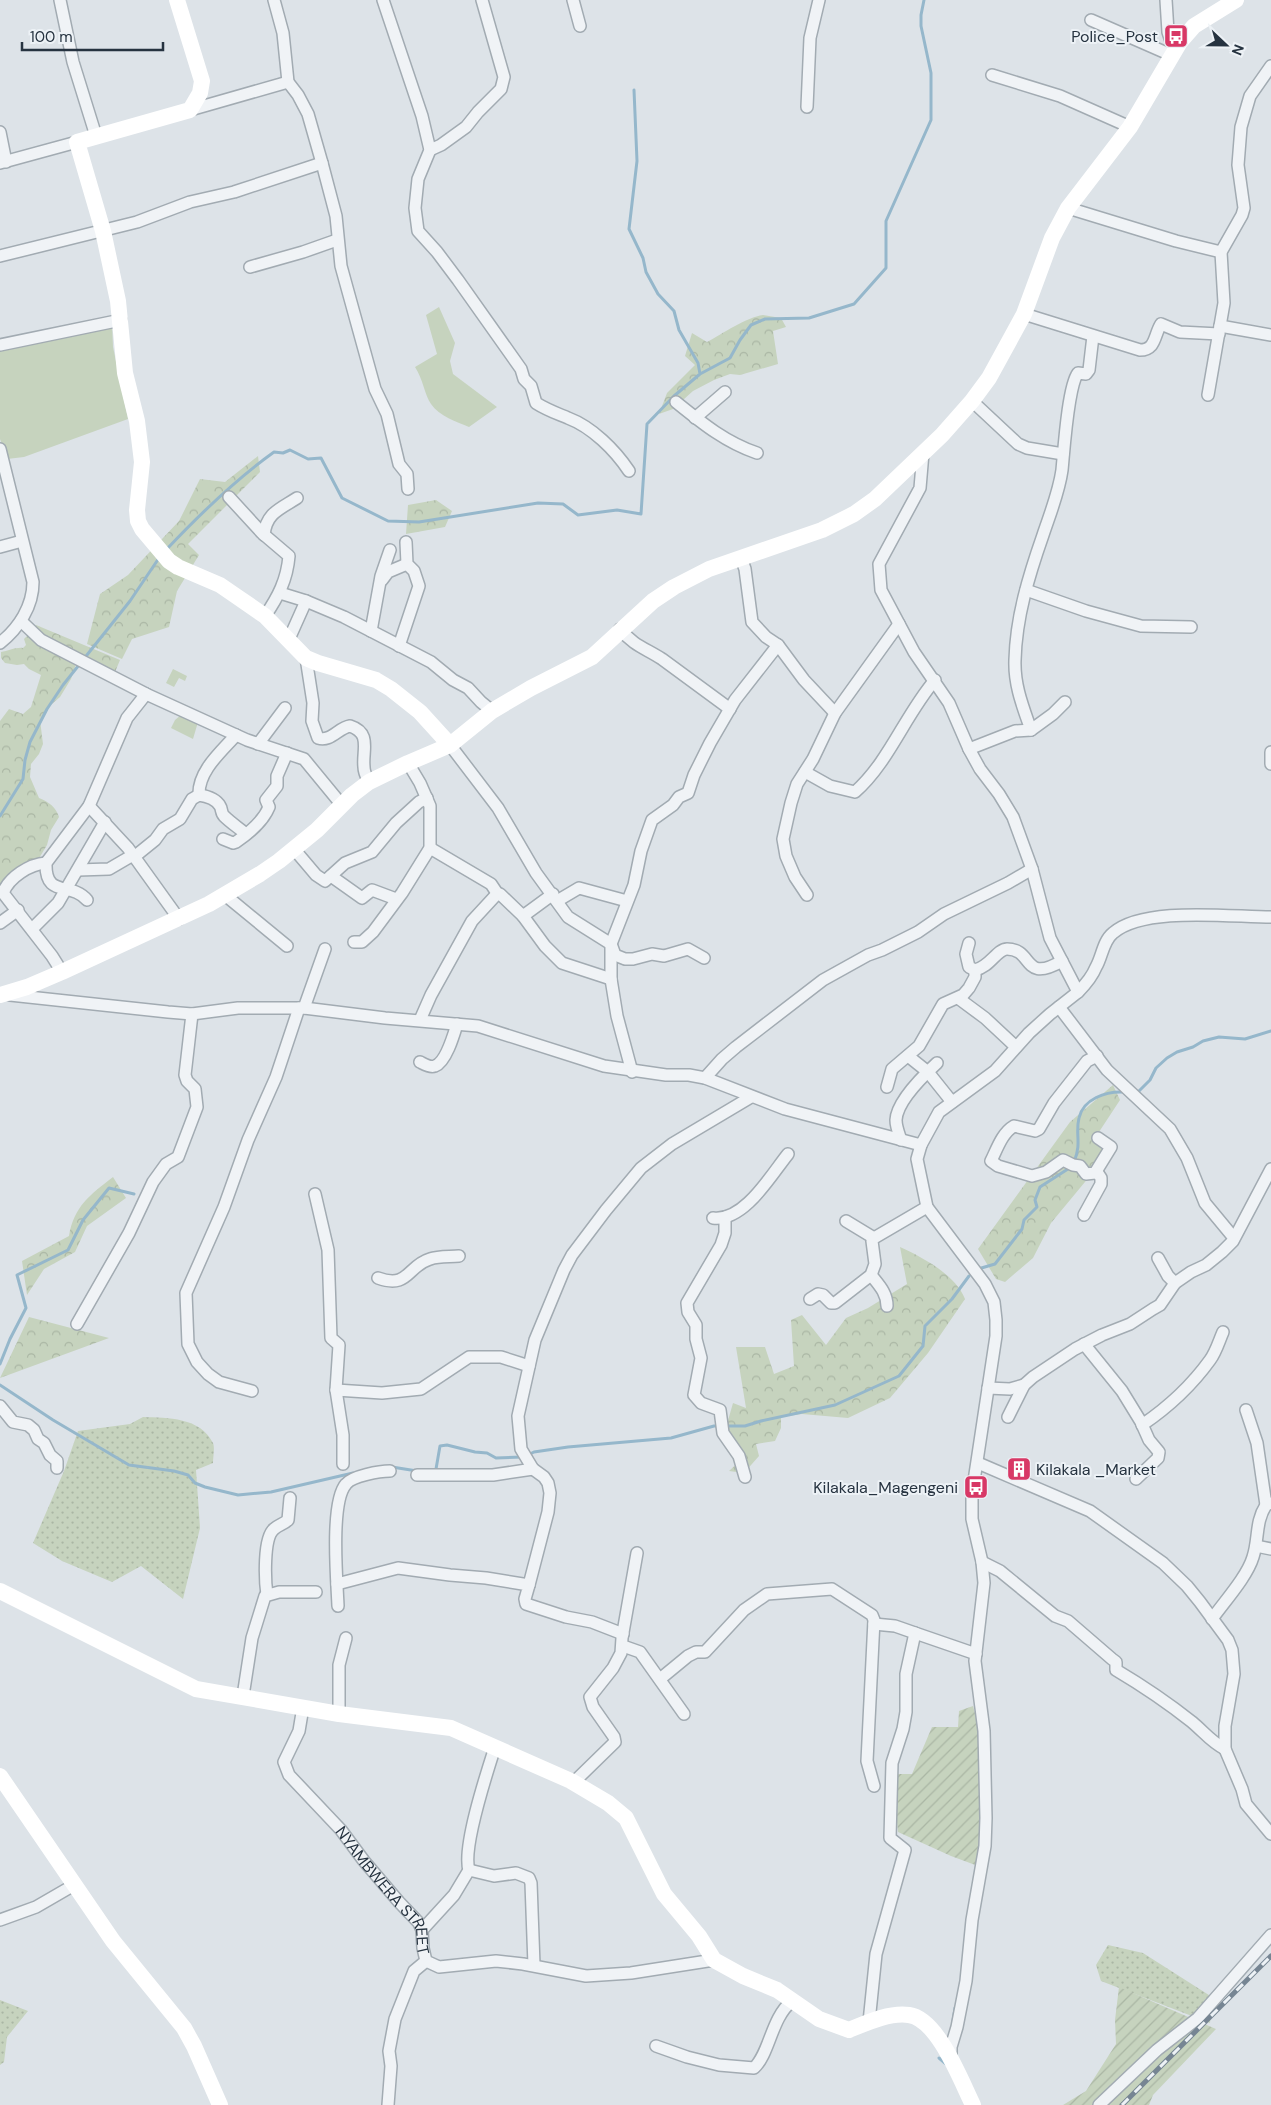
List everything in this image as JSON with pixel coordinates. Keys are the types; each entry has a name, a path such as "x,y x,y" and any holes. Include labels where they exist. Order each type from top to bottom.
{"street":[{"path":"60,0 74,62 96,136"},
{"path":"177,0 202,81 200,93 190,110"},
{"path":"274,0 283,33 288,82 298,95 308,114 336,216 341,266 366,361 375,389 387,414 399,464 407,474 408,489"},
{"path":"383,0 422,116 430,150 417,186 415,208 418,231 458,280 521,369 524,379 531,386 536,403 554,414 589,428 616,452 629,471"},
{"path":"430,150 441,145 466,127 501,89 504,77 482,0"},
{"path":"573,0 580,26"},
{"path":"807,107 810,38 819,0"},
{"path":"1166,0 1168,32 1173,53"},
{"path":"2,994 62,972 179,919 225,895 260,874 294,849 317,830 341,804 369,782 450,745 492,711 531,688 583,663 653,600 674,586 709,569 822,530 854,514 875,499 923,453 972,401 988,378 1024,314 1052,238 1068,208 1130,127 1173,53 1194,26 1236,0"},
{"path":"1090,20 1173,53"},
{"path":"1208,395 1224,304 1221,252 1244,208 1238,165 1241,127 1250,96 1267,81 1271,66"},
{"path":"992,74 1060,96 1130,127"},
{"path":"0,132 3,162 288,82"},
{"path":"77,142 103,231 121,320 125,373 136,421 142,462 137,510 138,521 147,538 169,561 178,567 220,585 265,616 306,658 376,680 414,707 435,726 498,808 523,852 568,917 611,944 615,955 625,960 652,954 664,956 688,948 704,958"},
{"path":"0,256 137,222 190,202 260,184 322,163"},
{"path":"1068,208 1176,241 1221,252"},
{"path":"250,267 304,252 337,240"},
{"path":"1024,314 1140,350 1148,350 1152,346 1161,324 1180,332 1220,330 1271,335"},
{"path":"0,345 121,320"},
{"path":"1031,730 1021,701 1015,673 1019,619 1062,470 1062,454 1075,378 1078,373 1086,374 1089,370 1093,336"},
{"path":"695,418 725,392"},
{"path":"972,401 1018,444 1027,448 1062,454"},
{"path":"676,402 722,438 757,453"},
{"path":"0,449 34,587 21,621 13,633 0,643"},
{"path":"923,453 920,488 880,564 882,590 914,652 949,703 969,750 1013,817 1032,869 1050,938 1078,992"},
{"path":"229,497 264,535 288,556 288,571 280,593 265,616"},
{"path":"264,535 269,517 297,498"},
{"path":"0,547 22,541"},
{"path":"399,646 418,590 414,572 407,564 406,542"},
{"path":"371,631 380,584 390,550"},
{"path":"741,558 745,569 752,622 766,637 778,645 804,680 834,713"},
{"path":"380,584 388,572 407,564"},
{"path":"1026,590 1086,611 1141,626 1191,627"},
{"path":"280,593 306,601 371,631 437,666 453,680 468,688 492,711"},
{"path":"289,639 306,601"},
{"path":"21,621 45,643 146,694 236,735 304,759 341,804"},
{"path":"807,895 795,877 786,856 783,839 797,784 813,760 834,713 898,624"},
{"path":"620,629 628,639 642,650 662,659 730,709"},
{"path":"632,1072 617,1016 611,979 611,944 634,885 645,838 652,820 672,805 679,797 688,793 694,775 710,743 730,709 743,688 778,645"},
{"path":"306,658 313,703 312,721 318,738 325,739 350,726 362,734 365,741 363,766 369,782"},
{"path":"806,772 830,786 855,792 878,766 912,711 935,680"},
{"path":"87,900 77,891 56,888 51,884 46,870 46,863 89,806 127,718 146,694"},
{"path":"969,750 1016,731 1031,730 1053,714 1065,702"},
{"path":"258,744 285,708"},
{"path":"198,795 198,788 203,775 236,735"},
{"path":"1271,752 1271,764"},
{"path":"223,839 233,843 256,825 268,810 266,800 277,786 277,776 287,753"},
{"path":"354,942 362,942 368,938 430,848 431,814 427,798 408,763"},
{"path":"198,795 216,802 221,807 224,816 246,834"},
{"path":"78,870 110,869 134,856 155,840 163,829 180,819 192,800 198,795"},
{"path":"294,849 321,880 325,881 345,863 372,852 396,823 419,802 427,798"},
{"path":"89,806 134,856 179,919"},
{"path":"32,929 50,912 66,890 105,822"},
{"path":"430,848 491,884 498,893 514,906 545,946 562,962 611,979"},
{"path":"46,863 33,865 6,887 4,895 18,910 62,972"},
{"path":"705,1078 736,1047 823,980 868,955 918,932 944,914 1008,883 1032,869"},
{"path":"331,876 362,898 372,890 396,899"},
{"path":"523,916 555,898 579,888 608,898 627,901"},
{"path":"420,1020 431,995 472,920 498,893"},
{"path":"225,895 287,946"},
{"path":"0,923 18,910"},
{"path":"951,2062 951,2047 966,1981 972,1920 985,1846 984,1731 976,1674 976,1654 984,1583 982,1562 972,1519 972,1494 996,1336 996,1320 994,1302 985,1284 927,1207 918,1159 921,1145 940,1112 995,1071 1016,1047 1078,992 1097,967 1108,938 1113,932 1142,919 1162,916 1271,917"},
{"path":"969,943 966,954 969,967 975,970 983,969 1001,950 1008,949 1017,952 1035,969 1043,970 1062,961"},
{"path":"252,1391 219,1382 197,1362 188,1344 186,1293 224,1207 248,1140 276,1077 325,949"},
{"path":"886,1087 892,1068 908,1056 926,1038 943,1004 963,995 973,982 975,970"},
{"path":"2,994 192,1014 238,1008 301,1008 478,1026 604,1066 632,1072 666,1076 689,1074 705,1078 785,1109 921,1145"},
{"path":"958,998 985,1018 1016,1047"},
{"path":"1059,1007 1107,1070 1175,1136 1187,1158 1205,1203 1234,1238"},
{"path":"77,1324 129,1233 153,1182 166,1164 178,1157 198,1108 198,1097 195,1089 187,1081 185,1075 192,1014"},
{"path":"420,1062 436,1066 441,1061 448,1050 457,1024"},
{"path":"908,1056 928,1072 952,1102"},
{"path":"1097,1056 1087,1061 1054,1103 1039,1129 1035,1131 1011,1127 1002,1137 991,1161 998,1166 1032,1176 1046,1172 1063,1160 1080,1166 1086,1174 1096,1172 1111,1147 1098,1138"},
{"path":"901,1140 896,1121 898,1113 913,1087 937,1063"},
{"path":"684,1714 640,1652 623,1640 592,1622 566,1617 526,1604 525,1599 548,1512 550,1493 548,1483 544,1477 533,1469 524,1457 519,1443 518,1416 540,1327 572,1255 632,1176 672,1144 751,1097"},
{"path":"713,1218 725,1218 739,1212 788,1154"},
{"path":"988,1388 1010,1389 1024,1385 1084,1344 1130,1324 1160,1305 1175,1283 1215,1259 1234,1238 1247,1212 1267,1188 1271,1169"},
{"path":"1084,1215 1101,1184 1101,1178 1096,1172"},
{"path":"315,1194 328,1250 331,1338 339,1345 336,1390 343,1435 343,1464"},
{"path":"810,1299 818,1294 835,1303 871,1275 875,1264 872,1241 874,1238 927,1207"},
{"path":"725,1218 723,1240 689,1297 687,1309 696,1325 696,1339 701,1358 694,1395 700,1403 720,1410 723,1434 738,1456 745,1477"},
{"path":"846,1221 874,1238"},
{"path":"378,1278 391,1282 396,1281 406,1277 430,1259 458,1256"},
{"path":"1158,1258 1168,1276 1175,1283"},
{"path":"871,1275 883,1291 887,1299 887,1306"},
{"path":"1142,1425 1159,1414 1194,1380 1211,1359 1223,1332"},
{"path":"1084,1344 1122,1391 1147,1437 1158,1450 1159,1456 1155,1462 1136,1479"},
{"path":"336,1390 382,1392 421,1389 463,1359 469,1357 501,1357 529,1366"},
{"path":"1008,1417 1024,1385"},
{"path":"0,1406 13,1422 28,1425 34,1430 38,1439 44,1443 50,1455 57,1461 57,1468"},
{"path":"1212,1619 1251,1563 1256,1546 1257,1524 1268,1504 1257,1443 1246,1410"},
{"path":"978,1462 1078,1505 1106,1521 1163,1563 1187,1586 1228,1640 1232,1650 1234,1662 1232,1688 1224,1726 1225,1749 1242,1789 1246,1804 1271,1834"},
{"path":"417,1474 493,1474 533,1469"},
{"path":"338,1606 337,1514 344,1486 352,1480 376,1472 390,1471"},
{"path":"267,1595 268,1542 273,1530 288,1520 290,1498"},
{"path":"1256,1546 1271,1549"},
{"path":"574,1782 614,1744 614,1737 593,1707 590,1698 618,1660 637,1553"},
{"path":"982,1562 1000,1571 1055,1616 1068,1621 1116,1662 1116,1670 1160,1697 1197,1726 1214,1743 1225,1749"},
{"path":"337,1584 398,1568 529,1585"},
{"path":"660,1679 688,1656 696,1652 705,1652 734,1623 744,1610 767,1594 832,1588 872,1615 874,1624 869,1688 867,1760 874,1786"},
{"path":"0,1591 196,1689 339,1714 451,1728 574,1782 608,1803 626,1818 664,1894 699,1936 714,1960 743,1976 777,1990 819,2019 849,2030 869,2022 910,2015 924,2022 940,2040 973,2105"},
{"path":"243,1696 252,1638 263,1600 267,1595 279,1592 316,1592"},
{"path":"874,1624 894,1626 915,1632 976,1654"},
{"path":"869,2022 876,1954 905,1850 890,1838 892,1763 903,1729 906,1712 906,1674 915,1632"},
{"path":"339,1714 340,1665 346,1638"},
{"name":"NYAMBWERA STREET","path":"303,1708 299,1731 284,1762 288,1775 342,1830 364,1861 398,1902 413,1916 422,1930 422,1948 426,1961 439,1967 496,1961 534,1965 586,1976 631,1973 714,1960"},
{"path":"422,1930 454,1895 469,1870 468,1860 475,1820 495,1747"},
{"path":"0,1776 74,1886 128,1960 184,2028 220,2105"},
{"path":"469,1870 494,1876 516,1873 530,1880 534,1965"},
{"path":"0,1920 36,1907 74,1886"},
{"path":"1099,2105 1157,2050 1198,2018 1271,1935"},
{"path":"388,2105 391,2066 389,2051 395,2019 414,1971 426,1961"},
{"path":"656,2046 687,2057 720,2065 754,2068 759,2062 786,2005 792,2001"}],"green space":[{"path":"439,307 455,343 450,361 453,374 497,407 469,427 449,418 434,408 429,401 415,367 437,354 426,315"},
{"path":"763,315 781,318 786,327 773,331 778,364 740,375 730,374 714,380 693,391 673,409 659,414 667,393 695,365 685,356 692,333 707,342 742,322"},
{"path":"112,324 113,347 128,419 24,457 7,459 0,439 0,350"},
{"path":"258,456 260,472 188,544 199,555 177,591 169,627 132,639 122,659 87,644 100,594 128,575 179,521 200,479 225,482"},
{"path":"436,500 452,511 445,527 406,534 408,505"},
{"path":"36,625 120,660 113,677 76,664 71,679 60,697 46,709 40,720 43,744 39,754 31,764 30,777 39,798 52,805 59,817 51,830 47,845 38,860 0,887 0,721 9,709 23,714 31,707 41,675 24,664 5,663 1,658 1,652 23,648 26,645 24,639 28,635 47,651 50,645 33,630"},
{"path":"173,669 187,676 185,681 179,678 174,687 166,683"},
{"path":"181,715 198,722 193,739 171,728 175,720"},
{"path":"1113,1085 1120,1100 1097,1135 1104,1159 1051,1223 1033,1258 1005,1282 996,1279 978,1249 1070,1122"},
{"path":"113,1177 126,1198 87,1226 75,1252 44,1269 27,1295 22,1261 69,1236 71,1226 84,1202"},
{"path":"900,1247 928,1262 946,1275 961,1290 965,1299 928,1353 890,1398 848,1418 802,1414 781,1417 781,1428 775,1441 756,1444 759,1456 744,1473 729,1471 741,1460 727,1424 733,1403 746,1408 736,1347 765,1347 774,1374 794,1366 791,1320 802,1315 826,1345 846,1318 868,1308 907,1284"},
{"path":"29,1317 109,1338 0,1378"},
{"path":"143,1417 173,1419 192,1424 207,1434 214,1445 213,1463 196,1470 200,1528 183,1599 141,1566 112,1582 62,1561 33,1543 64,1471 78,1431 130,1424"},
{"path":"973,1706 978,1727 980,1764 981,1828 978,1866 898,1832 892,1774 912,1774 932,1727 958,1727 959,1711"},
{"path":"1108,1945 1143,1953 1212,1997 1210,2023 1101,1981 1096,1965"},
{"path":"1119,1987 1216,2029 1153,2095 1149,2105 1063,2105 1086,2091 1116,2044 1115,2020"},
{"path":"0,2000 28,2011 7,2037 4,2062 0,2065"}],"waterway":[{"path":"166,550 204,511 245,474 274,452 283,453 290,450 308,459 321,458 342,498 388,521 419,522 538,503 563,504 578,515 617,510 641,514 647,424 674,396 700,374 730,358 751,325 765,319 809,318 854,304 886,268 886,221 931,120 931,73 921,26 924,0"},
{"path":"634,90 637,161 629,229 643,258 646,272 658,294 674,311 679,330 698,363 700,374"},
{"path":"0,816 23,779 25,760 30,742 47,709 63,685 130,601 159,558"},
{"path":"1137,1093 1150,1080 1156,1068 1177,1052 1193,1047 1203,1041 1219,1037 1245,1039 1271,1031"},
{"path":"1074,1162 1078,1149 1078,1129 1081,1111 1090,1101 1096,1098 1110,1093 1124,1092"},
{"path":"978,1269 995,1264 1022,1229 1024,1220 1037,1207 1035,1200 1040,1187 1071,1167"},
{"path":"0,1364 26,1308 17,1275 68,1250 83,1220 109,1188 134,1194"},
{"path":"528,1455 534,1452 568,1447 671,1438 714,1426 745,1426 835,1405 899,1376 923,1346 925,1326 952,1299 969,1276"},
{"path":"0,1385 53,1420 129,1465 174,1471 188,1475 195,1483 205,1487 238,1495 271,1492 353,1473"},
{"path":"433,1471 436,1469 440,1446 447,1445 487,1453 496,1458 522,1457"},
{"path":"392,1467 417,1471"},
{"path":"953,2021 955,2008"},
{"path":"939,2058 946,2064"}],"railway":[{"path":"1122,2105 1271,1956"}],"place":[{"name":"Police_Post","path":"1176,36"},
{"name":"Kilakala _Market","path":"1019,1469"},
{"name":"Kilakala_Magengeni","path":"976,1487"}]}
